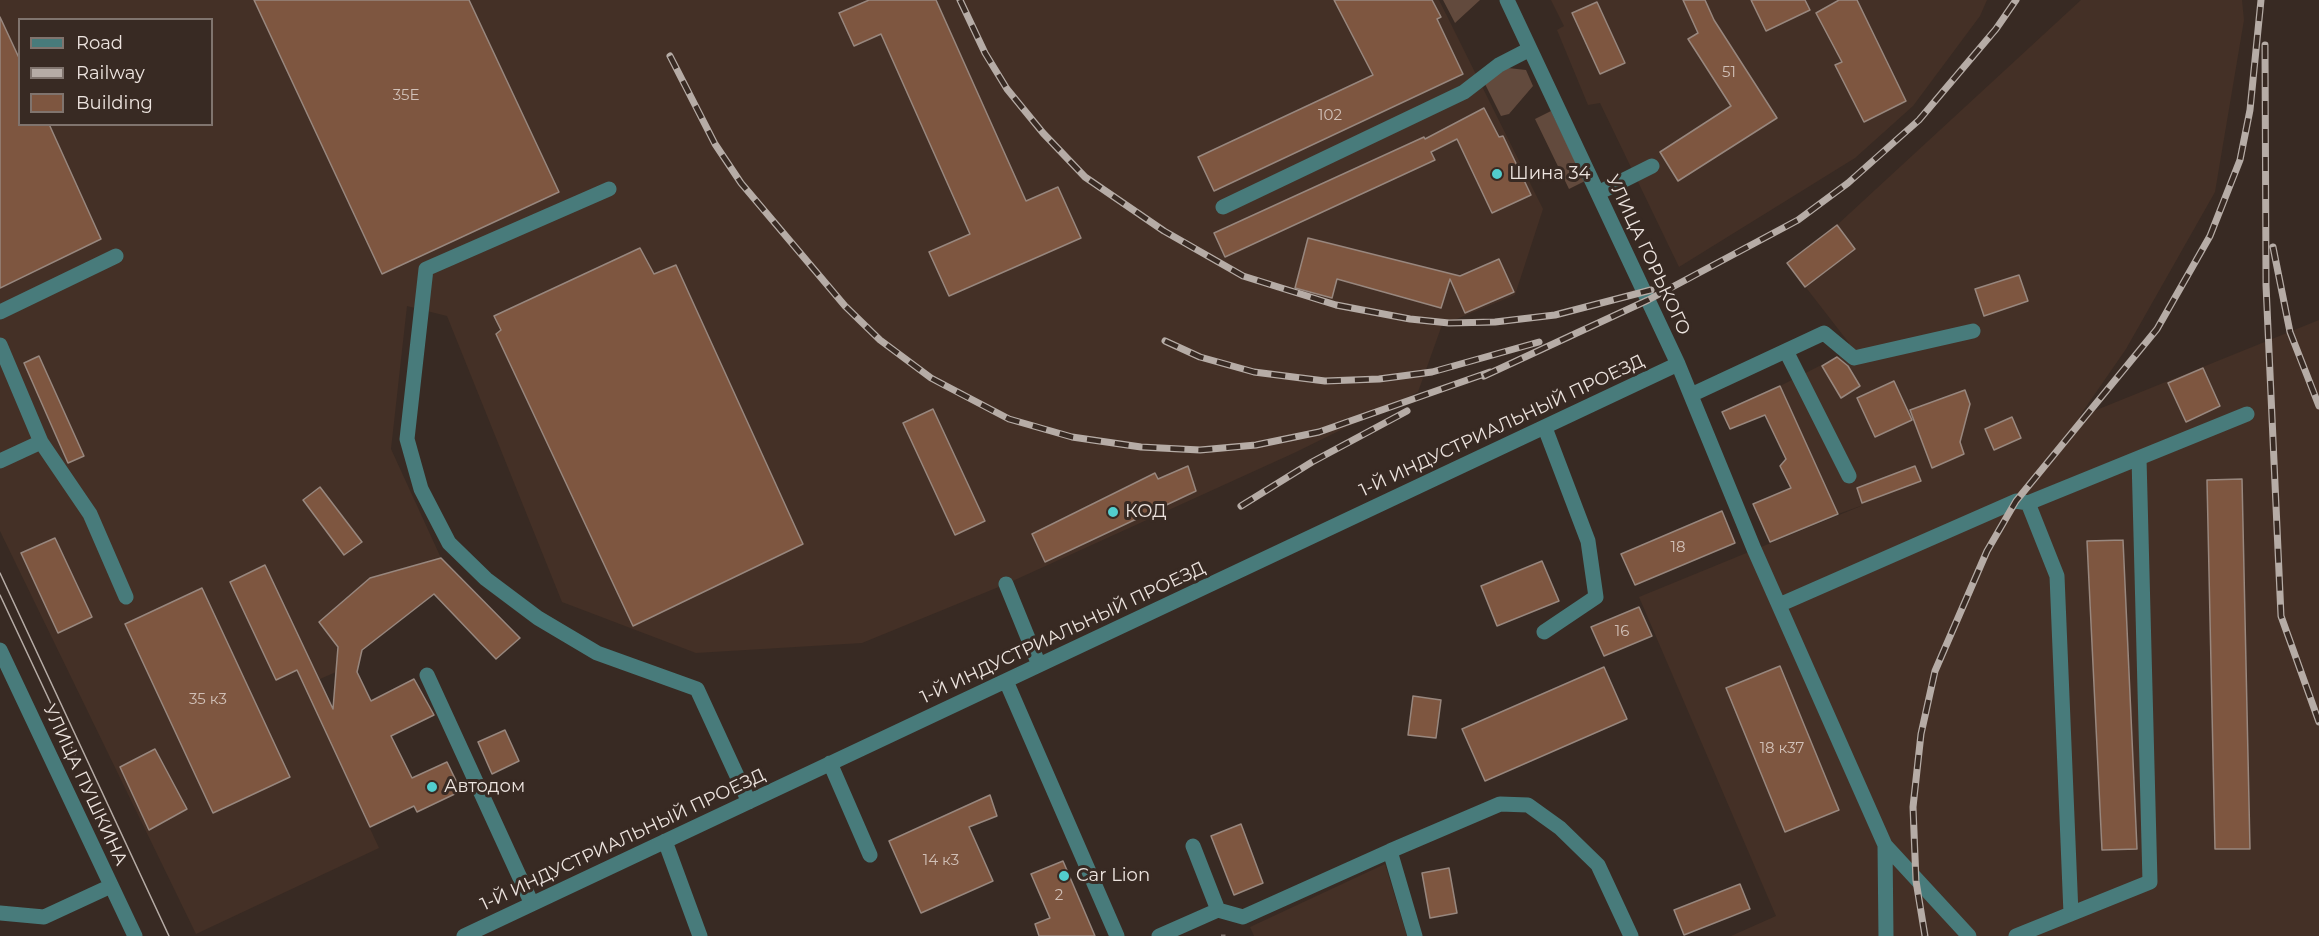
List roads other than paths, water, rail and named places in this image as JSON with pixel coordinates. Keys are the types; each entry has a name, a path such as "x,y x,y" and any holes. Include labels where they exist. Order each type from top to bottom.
{"street":[{"name":"УЛИЦА ГОРЬКОГО","path":"1512,2 1530,49 1678,364 1779,605 1885,845"},
{"path":"1223,207 1464,92 1499,64 1530,49"},
{"path":"1598,193 1652,166"},
{"path":"609,189 426,269 407,439 421,489 449,543 486,579 538,618 597,653 697,689 749,802"},
{"path":"0,312 116,256"},
{"path":"1691,395 1824,333 1854,358 1973,331"},
{"path":"0,345 41,441 90,514 126,597"},
{"path":"1786,351 1849,476"},
{"name":"1-Й ИНДУСТРИАЛЬНЫЙ ПРОЕЗД","path":"464,936 1678,364"},
{"path":"1779,605 2016,501 2028,503 2247,414"},
{"path":"1544,632 1596,597 1588,541 1545,428"},
{"path":"0,461 41,441"},
{"path":"2016,936 2150,882 2139,459"},
{"path":"2028,503 2056,576 2072,914"},
{"path":"1006,584 1039,665"},
{"name":"УЛИЦА ПУШКИНА","path":"0,650 135,936"},
{"path":"427,675 532,904"},
{"path":"1006,681 1117,936"},
{"path":"830,763 870,855"},
{"path":"1159,936 1218,910 1243,916 1500,804 1528,805 1560,828 1598,865 1631,936"},
{"path":"665,841 700,936"},
{"path":"1885,845 1886,936"},
{"path":"1885,845 1969,936"},
{"path":"1193,846 1218,910"},
{"path":"1390,852 1415,936"},
{"path":"0,913 44,917 111,885"}],"tram line":[{"path":"0,573 169,936"},
{"path":"0,595 75,755"}],"railway":[{"path":"960,0 985,53 1007,89 1043,133 1085,177 1164,231 1243,276 1336,305 1410,319 1449,323 1495,322 1555,315 1651,290"},
{"path":"1484,376 1648,300 1798,220 1848,183 1919,120 1996,29 2016,0"},
{"path":"1925,936 1916,881 1913,807 1921,734 1935,671 1987,551 2016,501 2157,329 2210,236 2240,160 2250,110 2261,0"},
{"path":"2265,45 2266,285 2281,616 2319,722"},
{"path":"670,56 715,144 741,183 845,306 880,340 931,378 1009,419 1072,437 1141,447 1200,450 1256,445 1319,432 1490,372"},
{"path":"2273,247 2290,332 2319,406"},
{"path":"1165,341 1200,357 1254,372 1325,381 1379,379 1432,372 1539,342"},
{"path":"1241,506 1312,462 1407,411"}],"place":[{"name":"Шина 34","path":"1497,174"},
{"name":"КОД","path":"1113,512"},
{"name":"Автодом","path":"432,787"},
{"name":"Car Lion","path":"1064,876"}]}
